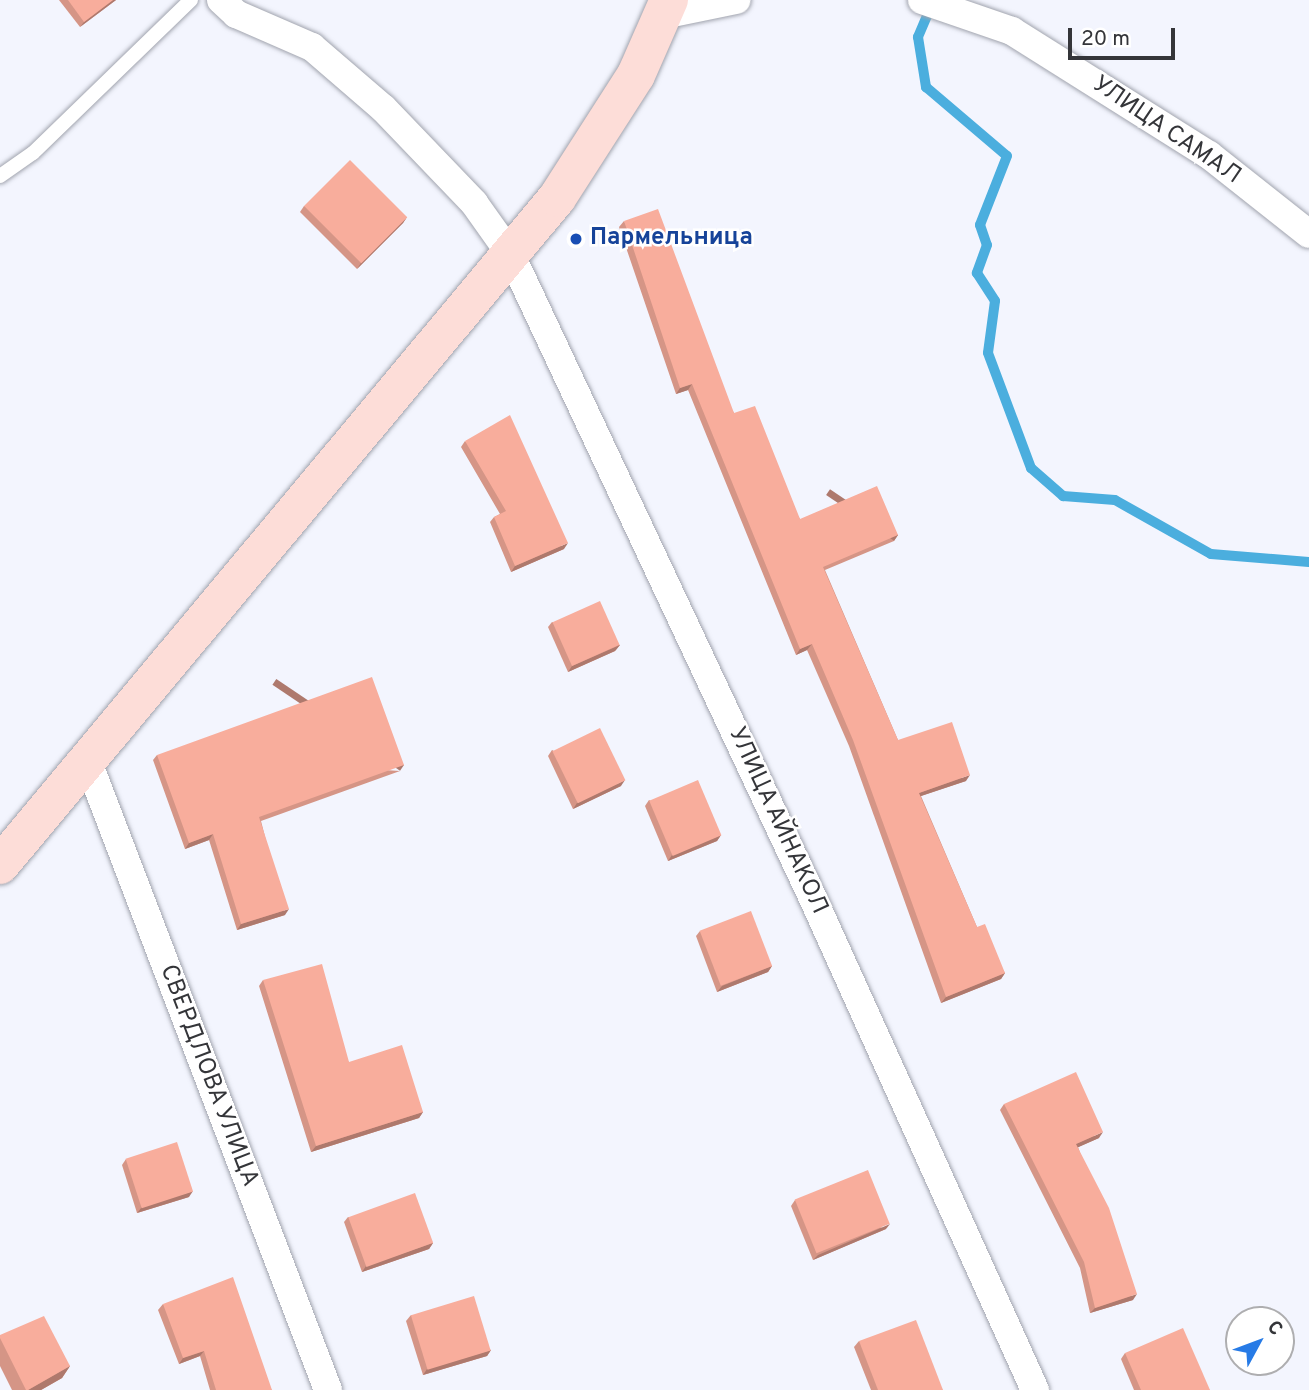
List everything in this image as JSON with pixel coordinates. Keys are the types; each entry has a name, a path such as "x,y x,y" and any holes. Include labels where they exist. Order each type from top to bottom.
{"main road":[{"path":"0,865 511,255 599,139 666,8"}],"street":[{"name":"УЛИЦА АЙНАКОЛ","path":"220,0 236,14 312,47 383,108 474,203 511,255 1035,1390"},
{"path":"666,8 736,0"},
{"name":"УЛИЦА САМАЛ","path":"932,1 1012,31 1198,148 1309,234"},
{"name":"СВЕРДЛОВА УЛИЦА","path":"88,762 328,1390"}],"lane":[{"path":"0,176 33,153 191,0"}],"building":[{"path":"68,0 113,0 84,22"},
{"path":"350,160 407,217 361,263 304,206"},
{"path":"658,209 734,413 755,406 800,519 877,486 898,535 823,567 898,740 952,722 970,775 919,793 977,927 985,924 1005,973 946,997 853,740 812,644 800,649 692,384 680,388 624,221"},
{"path":"510,415 568,543 515,566 494,517 506,511 465,441"},
{"path":"600,601 620,645 572,666 552,622"},
{"path":"372,677 404,765 259,817 289,909 241,924 213,834 189,843 157,755"},
{"path":"600,728 625,780 578,803 552,751"},
{"path":"698,780 721,835 673,856 649,801"},
{"path":"751,911 772,966 721,986 700,931"},
{"path":"322,964 349,1062 402,1045 423,1112 316,1146 263,980"},
{"path":"1076,1072 1103,1132 1076,1144 1109,1208 1137,1294 1095,1308 1084,1262 1004,1104"},
{"path":"177,1142 193,1191 142,1208 126,1159"},
{"path":"868,1170 890,1224 816,1253 795,1200"},
{"path":"415,1193 433,1243 366,1267 348,1217"},
{"path":"233,1277 272,1390 216,1390 204,1351 183,1358 163,1304"},
{"path":"474,1296 491,1351 428,1370 411,1315"},
{"path":"44,1316 70,1366 26,1390 0,1335"},
{"path":"916,1320 943,1390 878,1390 859,1341"},
{"path":"1183,1328 1210,1390 1141,1390 1125,1353"}],"waterway":[{"path":"932,4 918,37 926,87 1007,156 980,225 987,245 977,273 995,301 988,353 1031,468 1063,496 1115,500 1211,554 1309,562"}],"place":[{"name":"Пармельница","path":"576,239"}]}
